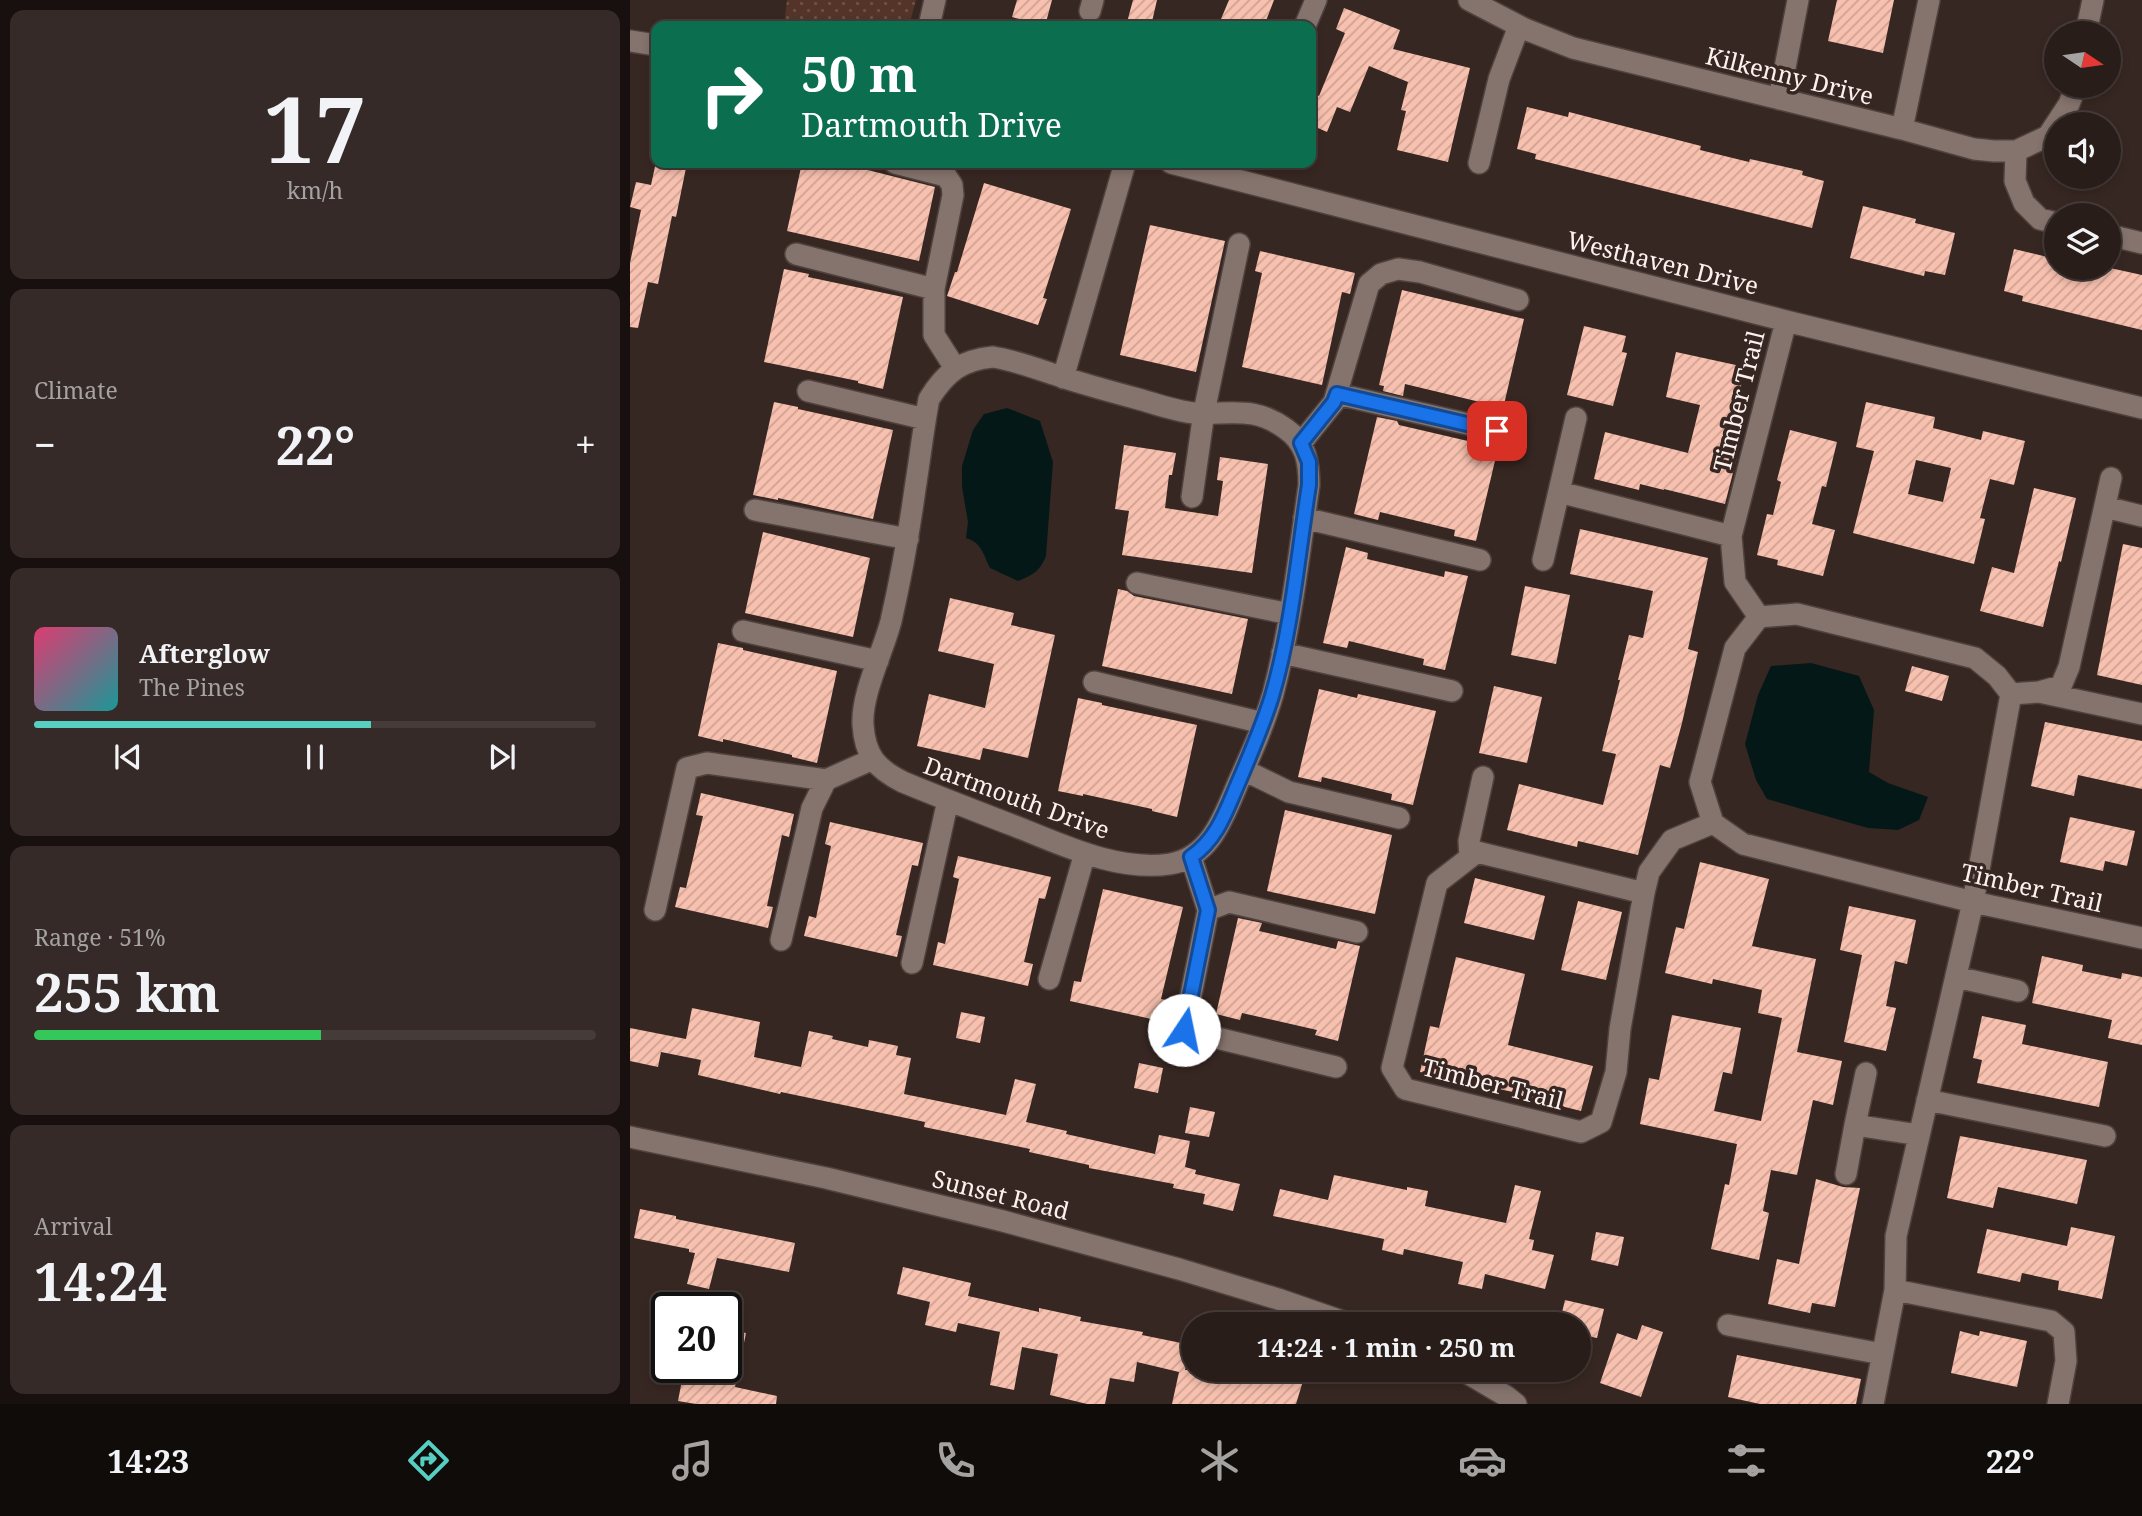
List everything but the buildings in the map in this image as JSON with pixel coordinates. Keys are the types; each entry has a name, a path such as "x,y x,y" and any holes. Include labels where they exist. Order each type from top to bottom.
{"street":[{"path":"930,21 935,0"},
{"path":"1306,21 1316,0"},
{"name":"Kilkenny Drive","path":"1469,0 1499,7 1519,26 1573,48 1974,149 2016,150 2048,136 2071,98"},
{"path":"1779,99 1798,0"},
{"path":"1902,129 1928,0"},
{"path":"2089,21 2093,0"},
{"path":"1479,163 1499,79 1519,26"},
{"path":"630,41 651,45"},
{"path":"2016,150 2015,181 2024,203 2044,220"},
{"path":"915,168 946,176 952,185 953,195 934,289 934,335 955,368"},
{"path":"1063,378 1124,168"},
{"name":"Westhaven Drive","path":"1190,168 1786,321 2142,408"},
{"path":"2121,238 2142,243"},
{"path":"1192,497 1204,412 1239,244"},
{"path":"796,254 934,289"},
{"path":"1301,443 1334,402 1369,284 1381,274 1398,269 1420,272 1518,300"},
{"name":"Timber Trail","path":"1759,617 1735,582 1731,536 1786,321"},
{"path":"655,910 687,768 707,763 826,780 873,759 865,741 865,704 890,625 908,539 929,399 940,382 955,368 973,359 993,357 1174,409 1246,412 1268,418 1287,429 1301,443 1309,462 1309,485 1290,614 1272,696 1222,821 1206,846 1191,857 1208,910 1184,1030 1336,1067"},
{"path":"808,391 925,419"},
{"path":"1337,394 1497,431"},
{"path":"1543,560 1576,418"},
{"path":"2011,694 2039,692 2061,686 2069,667 2111,478"},
{"path":"1559,492 1731,536"},
{"path":"2105,507 2142,516"},
{"path":"755,510 908,539"},
{"path":"1304,518 1480,560"},
{"path":"1137,583 1290,614"},
{"path":"1713,823 1700,782 1735,648 1759,617 1797,614 1975,658 1997,676 2011,694 1973,902 1896,1236 1895,1290 1873,1404"},
{"path":"743,631 878,661"},
{"path":"1282,653 1452,691"},
{"path":"1094,682 1263,723"},
{"path":"2039,692 2142,715"},
{"name":"Dartmouth Drive","path":"873,759 884,773 903,782 1085,853 1146,864 1171,863 1191,857"},
{"path":"1244,770 1289,792 1399,818"},
{"path":"1470,857 1469,841 1483,777"},
{"path":"781,940 812,808 826,780"},
{"path":"912,963 948,800"},
{"name":"Timber Trail","path":"1470,857 1437,883 1392,1068 1405,1089 1581,1132 1601,1122 1616,1072 1620,1029 1649,872 1672,840 1713,823 1743,844 1973,902 2142,938"},
{"path":"1470,857 1477,852 1644,893"},
{"path":"1049,979 1085,853"},
{"path":"1208,910 1229,902 1357,932"},
{"path":"1956,977 2018,990"},
{"path":"1846,1174 1866,1073"},
{"path":"1927,1100 2105,1136"},
{"path":"1856,1125 1919,1135"},
{"name":"Sunset Road","path":"630,1137 826,1178 1003,1221 1191,1273 1312,1312"},
{"path":"1895,1290 2051,1321 2064,1332 2066,1361 2058,1404"},
{"path":"1728,1325 1882,1354"},
{"path":"1482,1382 1516,1404"}],"shaded area":[{"path":"787,0 916,0 910,21 785,21"},
{"path":"1007,408 1040,421 1053,462 1046,556 1035,572 1018,581 990,568 979,546 966,538 968,522 962,487 962,466 973,430 984,414"},
{"path":"1811,663 1859,676 1874,710 1869,772 1888,783 1928,797 1919,820 1898,830 1868,828 1767,799 1756,780 1745,744 1758,695 1771,666"}],"route":[{"path":"1184,1030 1208,910 1191,857 1206,846 1222,821 1260,732 1272,696 1288,624 1309,485 1309,462 1301,443 1334,402 1337,394 1497,431"}]}
